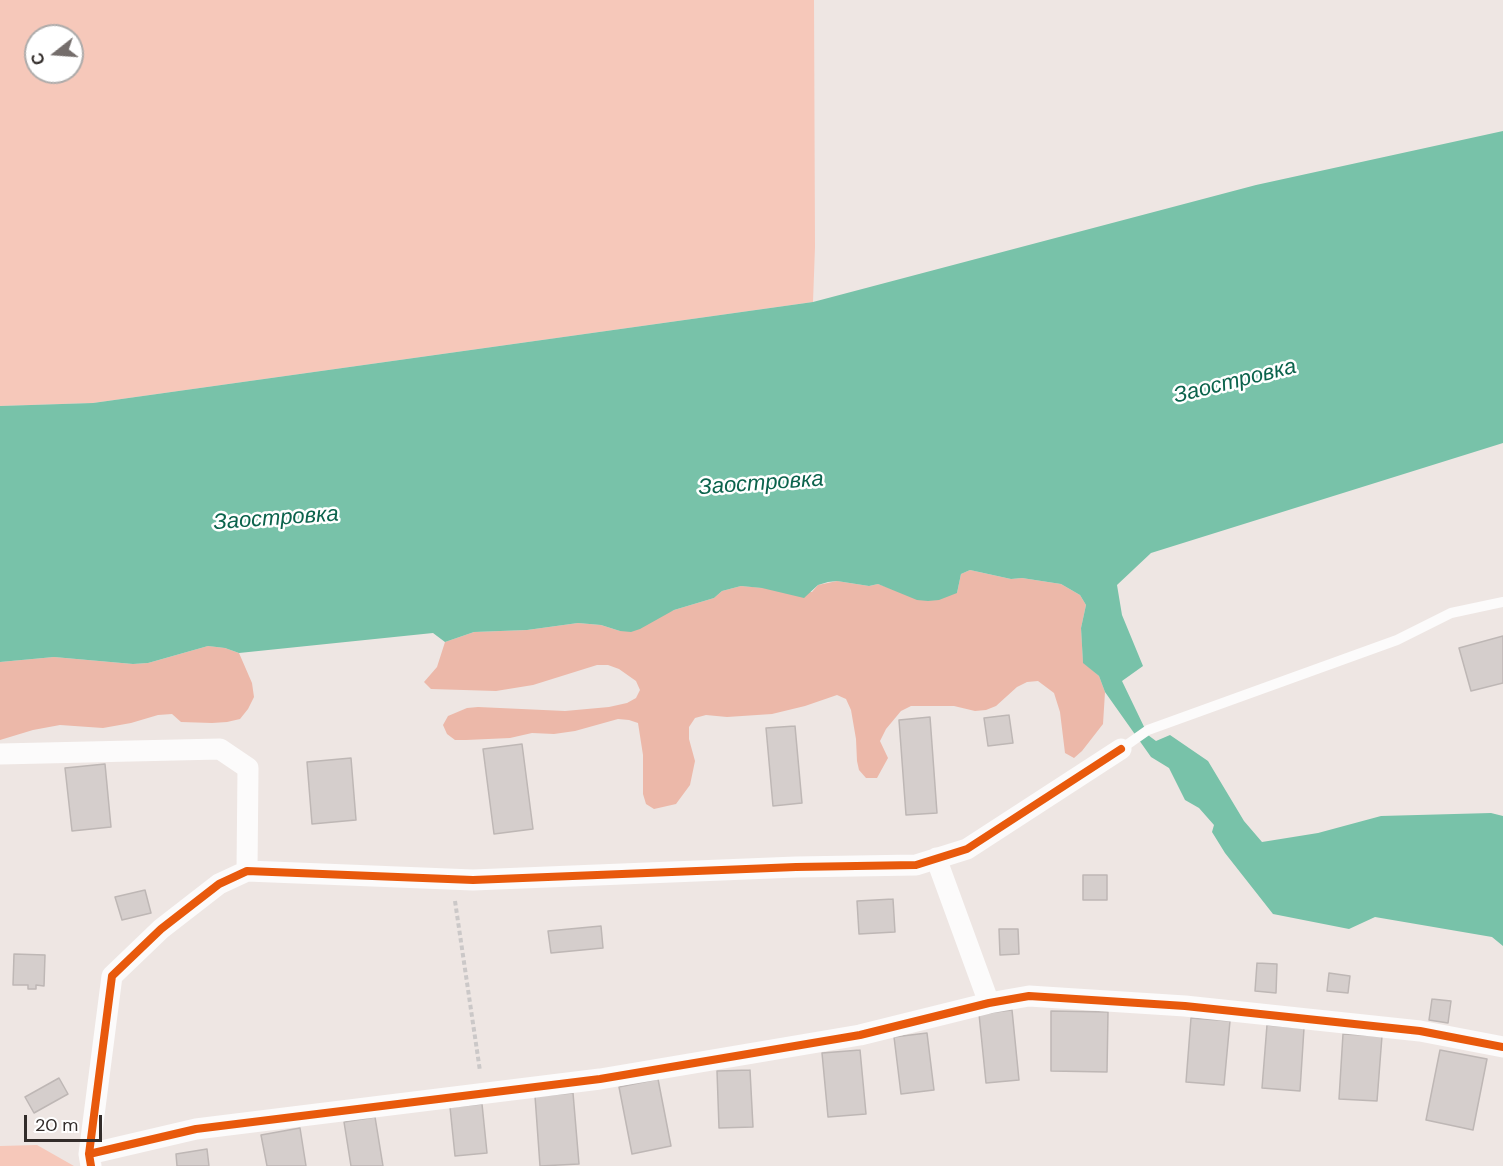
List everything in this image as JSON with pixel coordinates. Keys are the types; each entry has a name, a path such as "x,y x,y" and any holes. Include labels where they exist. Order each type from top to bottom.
{"street":[{"path":"0,753 220,749 248,768 247,871"},
{"path":"1121,749 967,849 916,865 796,867 473,880 247,871 219,884 161,929 112,976 90,1160 196,1129 600,1079 860,1035 989,1003 1029,996 1185,1006 1420,1031 1503,1047"},
{"path":"936,858 989,1003"}],"lane":[{"path":"1121,749 1148,730 1397,640 1451,613 1503,603"}],"path":[{"path":"452,879 483,1093"}],"shaded area":[{"path":"0,0 814,0 815,247 813,302 93,403 0,406"},
{"path":"970,570 1011,579 1022,578 1061,584 1080,595 1086,605 1081,628 1083,662 1099,676 1105,692 1103,724 1074,758 1065,753 1060,712 1054,693 1038,681 1027,682 1017,687 996,706 986,710 975,711 954,706 911,706 901,711 886,729 880,741 888,758 877,778 866,778 859,770 857,761 851,710 846,699 837,695 772,714 727,717 706,715 695,718 689,727 689,739 695,761 690,785 676,804 654,809 646,804 643,794 643,755 638,723 618,719 575,731 554,734 532,733 510,738 466,740 455,740 447,734 443,725 448,716 467,708 565,711 627,703 636,698 640,690 636,681 619,669 608,665 597,665 533,685 496,691 431,689 424,682 437,667 445,642 474,632 527,630 578,623 601,625 620,631 674,610 714,598 722,591 741,586 812,592 818,585 837,581 869,586 878,584 898,591 957,593 961,574"},
{"path":"208,646 239,653 252,683 254,697 240,719 212,723 181,722 172,714 158,715 103,728 60,725 0,740 0,662 54,657 133,664 148,663"},
{"path":"37,1145 74,1166 0,1166 0,1146"}],"water":[{"name":"Заостровка","path":"1503,131 1503,443 1151,553 1117,585 1122,615 1143,666 1122,681 1148,735 1156,741 1170,735 1208,761 1244,821 1262,842 1318,833 1381,816 1491,813 1503,816 1503,946 1492,937 1375,917 1349,929 1273,914 1225,853 1212,832 1214,825 1199,808 1185,800 1169,768 1151,757 1105,692 1099,676 1083,663 1081,628 1086,605 1080,595 1061,584 1022,578 1011,579 970,570 961,574 957,593 939,600 928,601 917,600 878,584 869,586 837,581 828,582 818,585 804,598 762,588 741,586 722,591 714,598 674,610 631,632 601,625 578,623 527,630 474,632 445,642 433,633 239,653 208,646 148,663 133,664 54,657 0,662 0,406 93,403 813,302 1256,185"}],"building":[{"path":"1503,636 1503,683 1471,691 1459,648"},
{"path":"1009,715 1013,743 988,746 984,718"},
{"path":"930,717 937,813 906,815 899,720"},
{"path":"795,726 802,803 773,806 766,728"},
{"path":"522,744 533,829 494,834 483,749"},
{"path":"351,758 356,820 312,824 307,762"},
{"path":"105,764 111,827 72,831 65,768"},
{"path":"1083,875 1107,875 1107,900 1083,900"},
{"path":"145,890 151,913 122,920 115,897"},
{"path":"893,899 895,932 859,934 857,901"},
{"path":"601,926 603,948 551,953 548,931"},
{"path":"999,929 1018,929 1019,954 1000,955"},
{"path":"14,954 45,955 44,986 36,985 36,989 28,989 28,985 13,985"},
{"path":"1257,963 1277,964 1276,993 1255,991"},
{"path":"1329,973 1350,976 1348,993 1327,991"},
{"path":"1432,999 1451,1001 1448,1023 1429,1020"},
{"path":"1012,1010 1019,1080 986,1083 979,1014"},
{"path":"1051,1011 1108,1012 1107,1072 1051,1071"},
{"path":"1191,1018 1230,1021 1224,1085 1186,1082"},
{"path":"1267,1025 1304,1028 1300,1091 1262,1088"},
{"path":"927,1033 934,1090 901,1094 894,1037"},
{"path":"1343,1034 1382,1036 1377,1101 1339,1099"},
{"path":"860,1050 866,1114 828,1117 822,1053"},
{"path":"1440,1050 1487,1059 1473,1130 1426,1120"},
{"path":"750,1070 753,1127 719,1128 717,1071"},
{"path":"59,1078 68,1094 34,1113 25,1097"},
{"path":"658,1079 671,1146 632,1154 619,1087"},
{"path":"573,1093 579,1164 540,1166 535,1096"},
{"path":"482,1104 487,1153 455,1156 450,1107"},
{"path":"375,1117 383,1166 351,1166 344,1122"},
{"path":"300,1128 306,1166 267,1166 261,1135"},
{"path":"207,1149 209,1166 177,1166 176,1154"}],"cycle path":[{"path":"91,1166 89,1154 112,976 161,929 219,884 247,871 473,880 796,867 916,865 967,849 1121,749"},
{"path":"89,1154 196,1129 600,1079 860,1035 989,1003 1029,996 1185,1006 1420,1031 1503,1047"}]}
